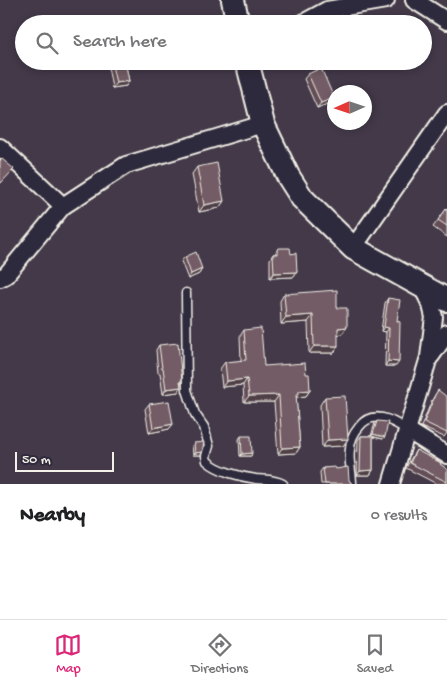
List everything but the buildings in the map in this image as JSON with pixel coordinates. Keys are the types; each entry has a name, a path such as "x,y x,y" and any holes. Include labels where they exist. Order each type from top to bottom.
{"street":[{"path":"233,0 236,15"},
{"path":"314,15 329,5 386,0"},
{"path":"414,0 447,20"},
{"path":"249,70 263,124 288,176 302,198 353,248 447,300"},
{"path":"353,248 447,113"},
{"path":"0,278 6,275 63,206 126,165 263,124"},
{"path":"0,147 63,206"},
{"path":"391,484 429,357 434,317 431,305 422,287"},
{"path":"429,357 447,334"},
{"path":"407,430 447,455"}],"lane":[{"path":"186,293 187,390 195,414 204,427 209,446 206,456 208,461 235,474 256,479 273,480 284,484"},
{"path":"352,484 350,448 354,433 362,423 372,417 380,417 396,423 407,430"}]}
